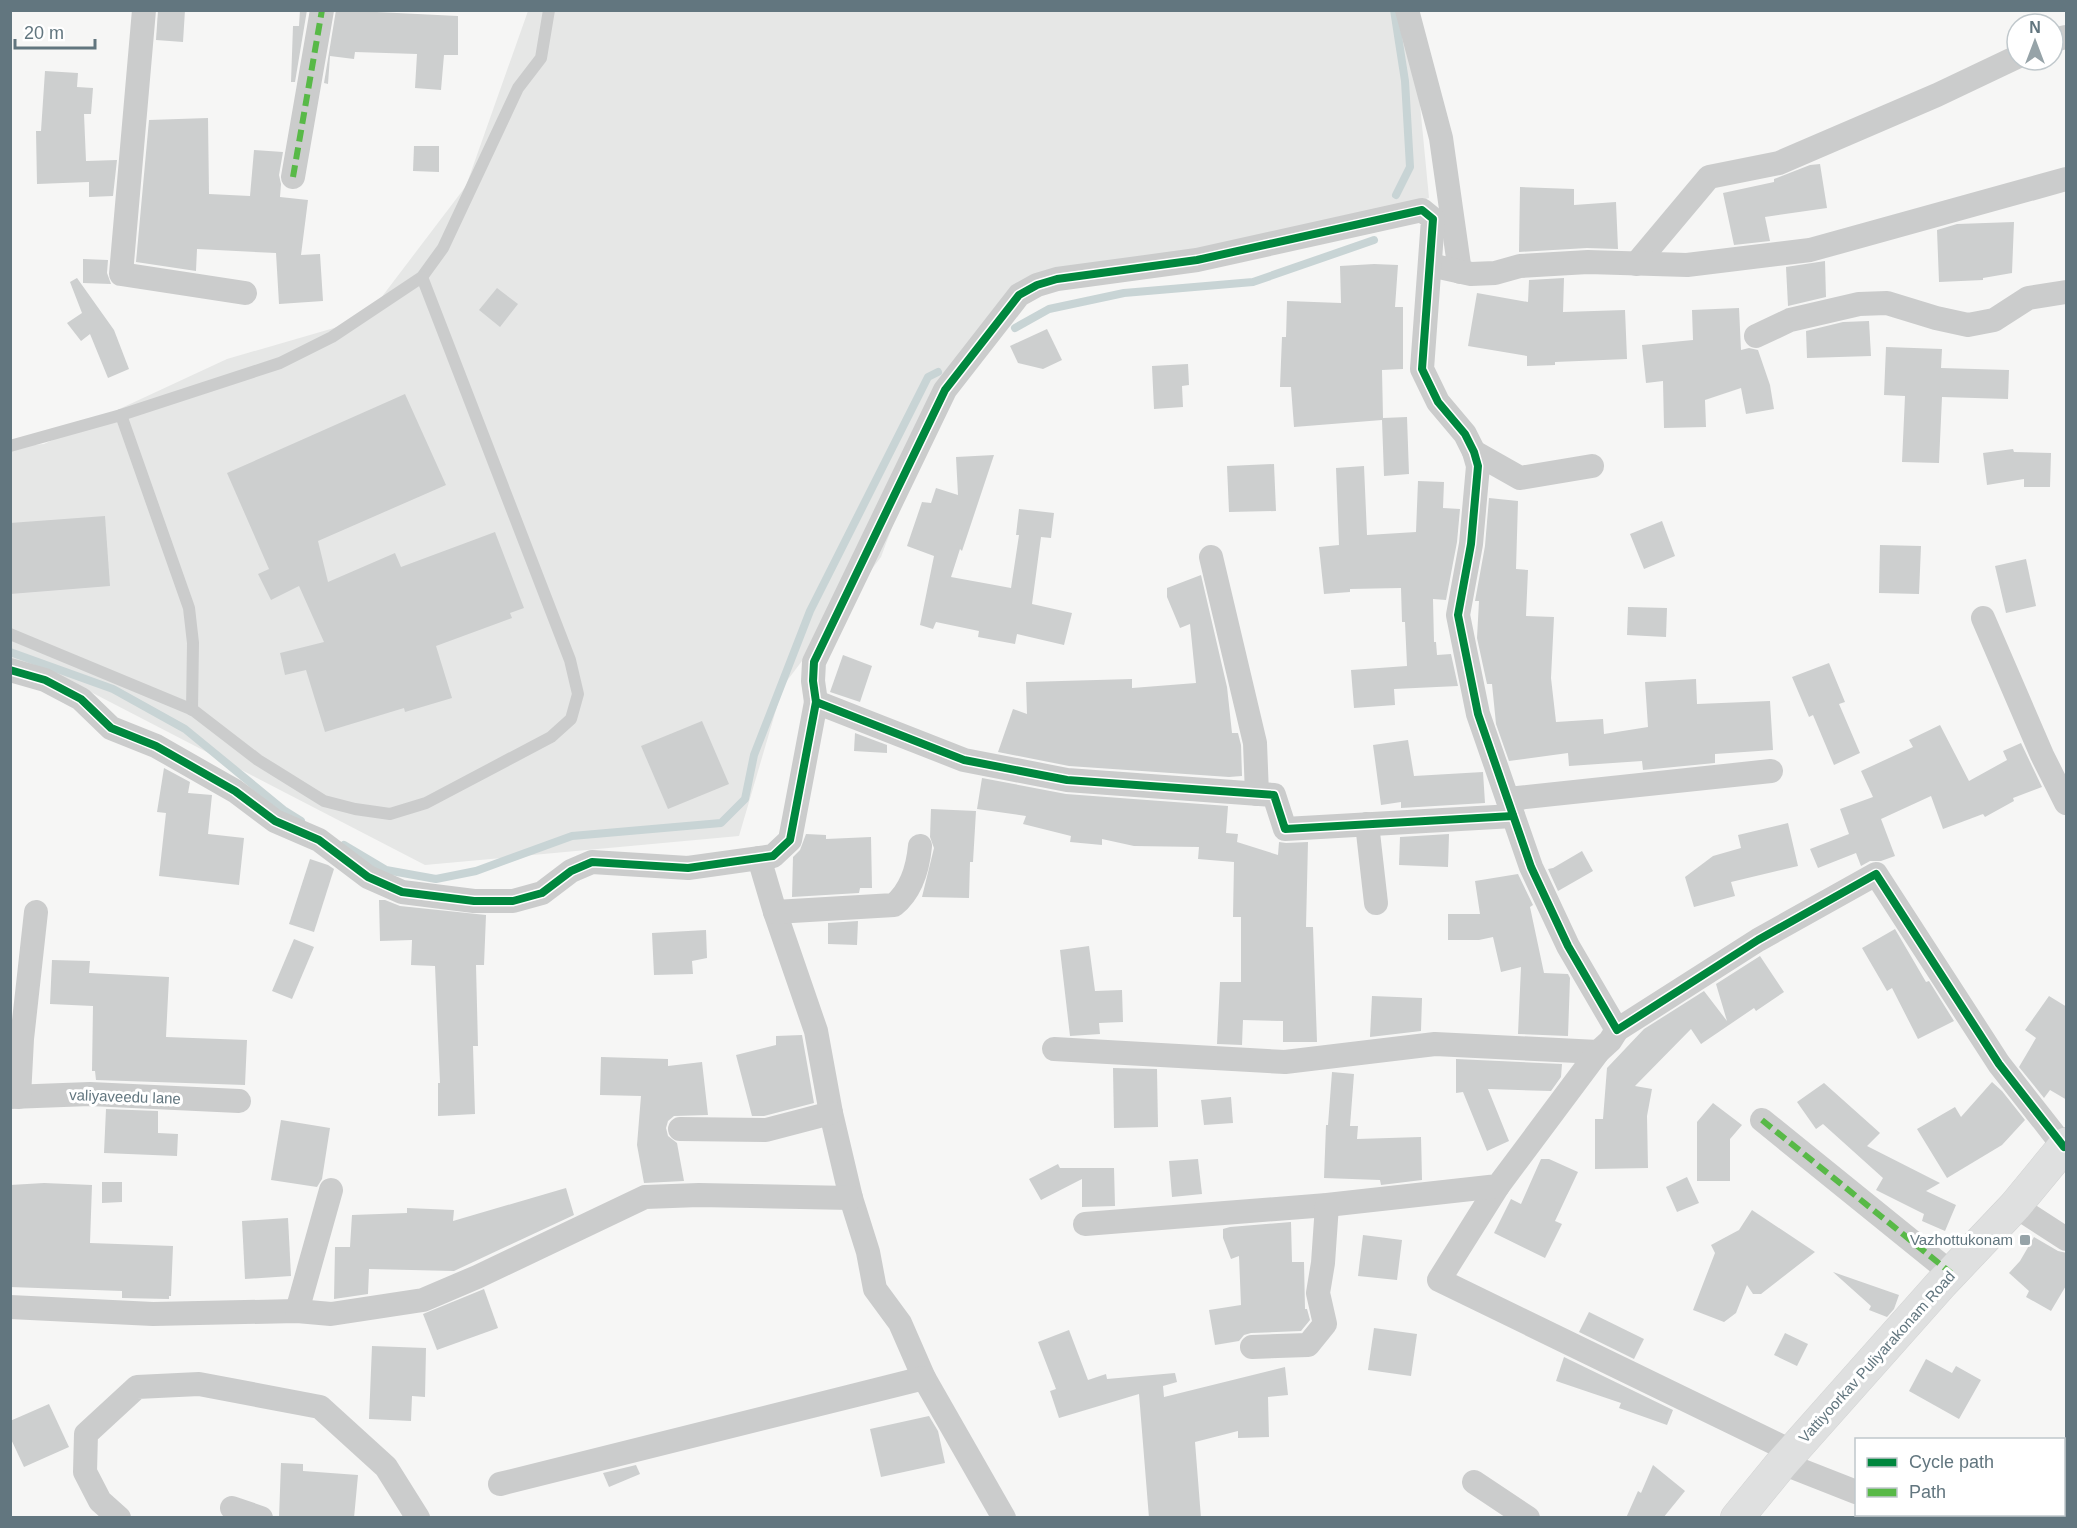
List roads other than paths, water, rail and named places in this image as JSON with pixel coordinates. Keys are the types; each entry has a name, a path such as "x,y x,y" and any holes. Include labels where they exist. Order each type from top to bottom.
{"main road":[{"name":"Vattiyoorkav Puliyarakonam Road","path":"1737,1518 1787,1458 1951,1273 2015,1206 2065,1146"}],"street":[{"path":"144,10 121,274 245,293"},
{"path":"293,177 322,10"},
{"path":"1407,10 1442,138 1460,272"},
{"path":"1636,264 1708,177 1779,163 2005,63"},
{"path":"1430,265 1471,274 1495,273 1520,266 1588,262 1687,265 1810,250 2067,179"},
{"path":"10,670 45,680 81,699 111,728 156,746 235,792 274,821 319,840 368,877 402,892 474,901 513,901 542,893 571,872 592,862 688,868 773,856 790,840 816,702 813,681 814,662 945,390 1019,295 1037,285 1057,279 1197,260 1422,210 1433,219 1422,369 1438,402 1465,434 1478,466 1472,544 1458,615 1478,714 1531,867 1563,936 1617,1030"},
{"path":"1756,336 1790,320 1859,304 1887,303 1968,325 1994,320 2028,298 2067,292"},
{"path":"1474,452 1520,478 1592,466"},
{"path":"1211,557 1255,742 1257,794"},
{"path":"1983,618 2042,755 2067,803"},
{"path":"816,702 964,760 1067,780 1274,795 1285,830 1367,824 1510,808 1771,771"},
{"path":"1367,824 1376,903"},
{"path":"775,912 894,905 902,898 918,866 920,846"},
{"path":"759,858 816,1031 831,1113 851,1198 868,1252 875,1289 900,1323 924,1378 1004,1518"},
{"path":"1855,1491 1439,1280 1498,1186 1617,1030 1758,940 1876,874 1999,1064 2065,1146"},
{"path":"15,1097 36,912"},
{"path":"1053,1049 1285,1062 1435,1044 1598,1052"},
{"name":"valiyaveedu lane","path":"15,1097 90,1094 239,1101"},
{"path":"680,1129 766,1130 831,1113"},
{"path":"1762,1120 1951,1273"},
{"path":"1085,1224 1327,1205 1498,1186"},
{"path":"297,1311 331,1190"},
{"path":"10,1307 153,1314 297,1311 331,1314 423,1300 477,1277 645,1197 699,1195 851,1198"},
{"path":"1252,1347 1308,1345 1325,1324 1318,1293 1323,1263 1327,1205"},
{"path":"2015,1206 2067,1239"},
{"path":"500,1484 924,1378"},
{"path":"119,1518 100,1501 85,1472 86,1434 137,1387 199,1384 320,1407 386,1467 418,1518"},
{"path":"1474,1482 1528,1518"},
{"path":"232,1508 261,1518"}],"lane":[{"path":"10,446 121,415 280,363 332,337 422,277 443,248 518,88 541,58 549,10"},
{"path":"10,634 192,710 258,760 324,801 355,809 390,814 426,803 551,737 571,718 578,694 570,660 422,277"},
{"path":"121,415 189,608 193,643 192,710"}],"waterway":[{"path":"1394,10 1405,81 1410,167 1396,195"},
{"path":"1015,328 1049,309 1124,293 1253,282 1374,240"},
{"path":"344,845 386,870 436,879 476,871 572,836 721,823 745,799 754,755 810,611 928,377 938,372"},
{"path":"10,652 113,689 185,729 285,811 301,821"}],"place":[{"name":"Vazhottukonam","path":"2025,1240"}]}
